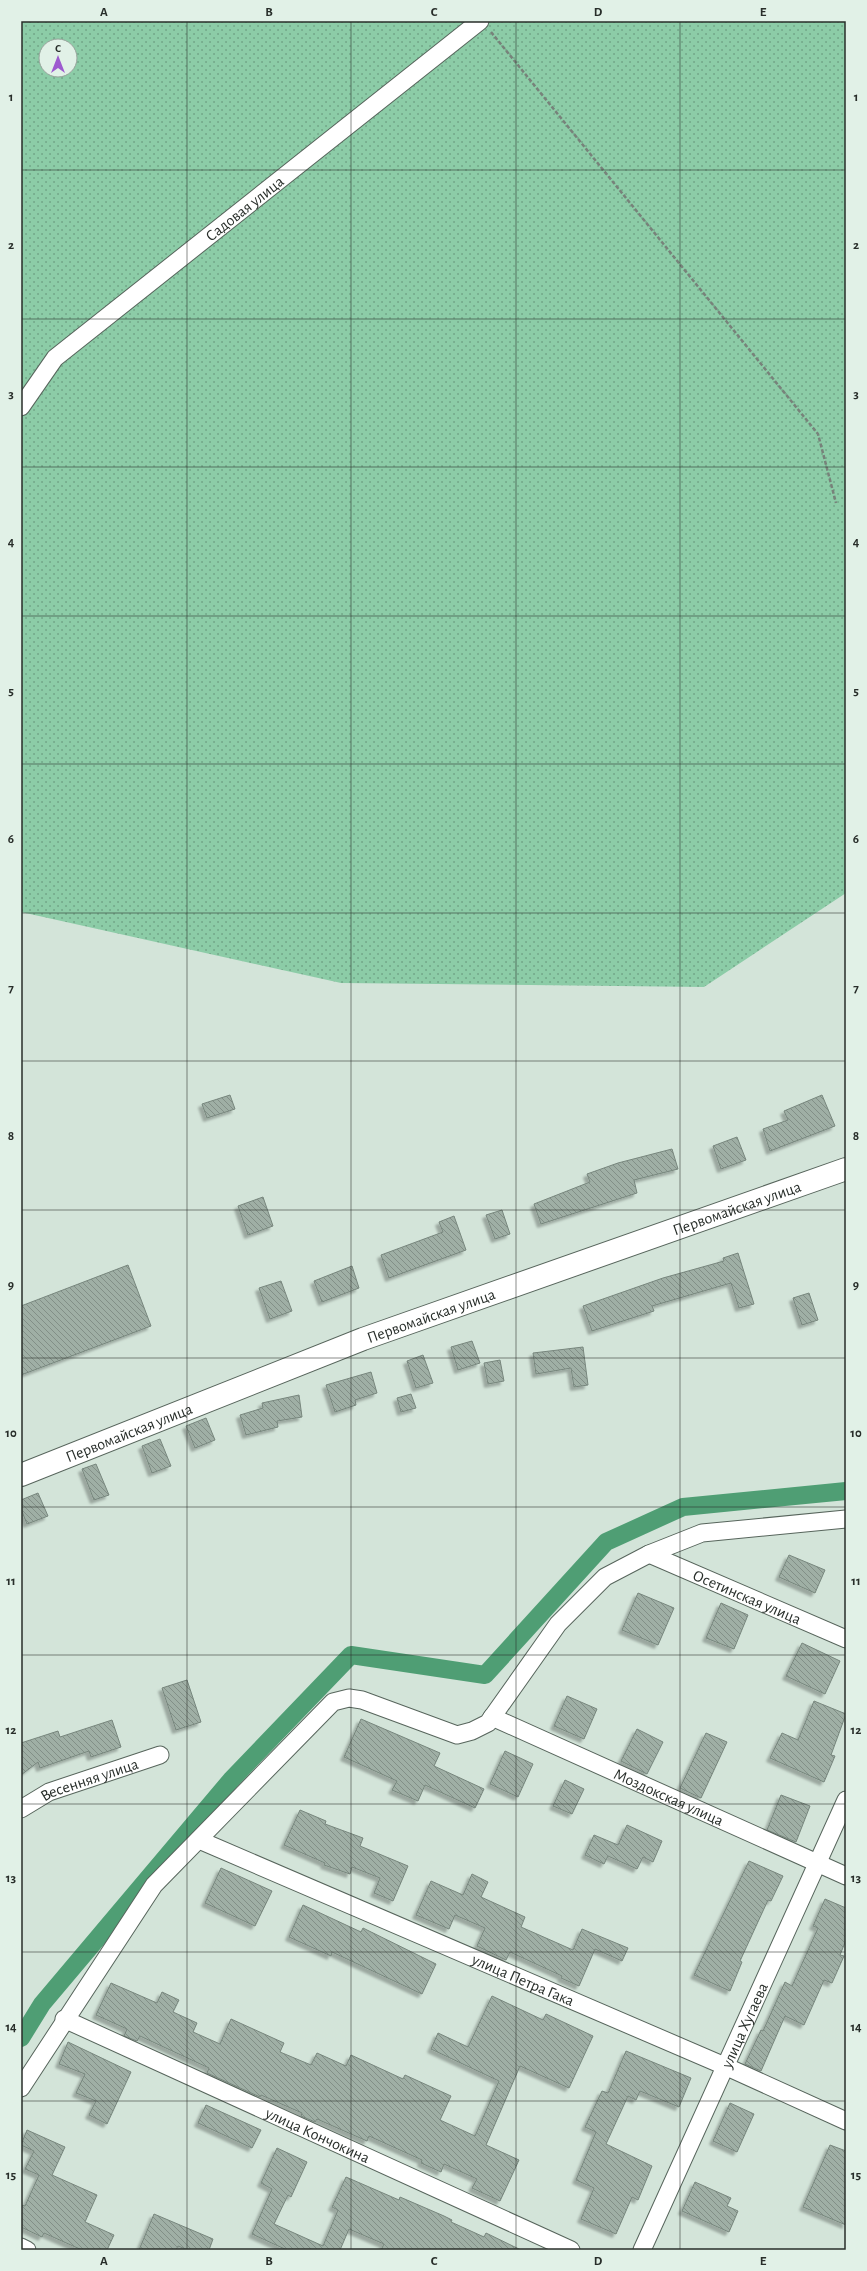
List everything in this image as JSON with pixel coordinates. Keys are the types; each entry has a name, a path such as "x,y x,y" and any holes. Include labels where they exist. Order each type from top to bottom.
{"main road":[{"name":"Первомайская улица","path":"21,1475 363,1339 846,1169"}],"street":[{"name":"Садовая улица","path":"21,407 55,358 483,24"},
{"path":"21,2088 64,2019 154,1885 333,1702 349,1698 362,1700 457,1735 472,1731 488,1723 558,1624 605,1577 649,1554 702,1533 846,1519"},
{"name":"Осетинская улица","path":"649,1554 846,1639"},
{"name":"Моздокская улица","path":"492,1717 846,1876"},
{"name":"Весенняя улица","path":"21,1809 49,1792 160,1755"},
{"name":"улица Хугаева","path":"642,2250 727,2067 846,1800"},
{"name":"улица Петра Гака","path":"199,1840 727,2067 846,2121"},
{"name":"улица Кончокина","path":"64,2019 571,2250"},
{"path":"21,2247 27,2250"}],"path":[{"path":"483,24 818,434 836,503"}],"green space":[{"path":"21,21 846,21 846,893 704,987 341,983 21,912"}],"building":[{"path":"230,1095 235,1109 207,1118 202,1104"},
{"path":"822,1095 835,1126 770,1151 763,1129 788,1120 784,1111"},
{"path":"737,1137 746,1160 721,1169 713,1146"},
{"path":"672,1149 678,1169 634,1180 637,1193 541,1224 534,1204 590,1182 587,1174 618,1163"},
{"path":"263,1197 273,1226 248,1235 238,1206"},
{"path":"502,1210 510,1234 495,1239 486,1215"},
{"path":"454,1216 466,1250 389,1278 381,1255 443,1232 439,1222"},
{"path":"738,1253 754,1304 739,1308 731,1283 652,1306 654,1311 592,1331 583,1306 663,1278 724,1261 723,1258"},
{"path":"128,1265 151,1326 21,1375 21,1306"},
{"path":"352,1266 359,1288 322,1302 314,1281"},
{"path":"281,1281 292,1311 270,1319 259,1288"},
{"path":"809,1293 818,1320 802,1325 793,1298"},
{"path":"472,1341 480,1363 458,1370 451,1347"},
{"path":"583,1347 588,1385 574,1387 571,1368 536,1374 533,1353"},
{"path":"423,1355 433,1383 416,1388 407,1361"},
{"path":"500,1360 504,1381 488,1384 484,1363"},
{"path":"371,1372 377,1393 355,1400 356,1405 335,1412 326,1385"},
{"path":"411,1394 416,1408 401,1412 397,1398"},
{"path":"299,1395 302,1417 277,1421 278,1427 246,1435 240,1415 263,1408 262,1403"},
{"path":"206,1418 215,1440 195,1448 186,1426"},
{"path":"160,1439 171,1466 152,1473 142,1446"},
{"path":"96,1464 109,1495 94,1500 82,1469"},
{"path":"38,1493 48,1516 27,1524 21,1509 21,1500"},
{"path":"789,1555 825,1570 815,1593 779,1577"},
{"path":"638,1593 674,1608 658,1645 622,1630"},
{"path":"721,1603 748,1615 734,1649 706,1638"},
{"path":"802,1643 840,1661 825,1694 786,1676"},
{"path":"187,1680 201,1722 176,1730 162,1688"},
{"path":"567,1696 597,1709 584,1739 554,1726"},
{"path":"814,1701 846,1714 831,1755 835,1756 824,1782 770,1758 782,1733 798,1740"},
{"path":"361,1719 440,1753 434,1766 484,1789 475,1808 425,1785 418,1801 392,1790 397,1781 344,1757"},
{"path":"112,1720 121,1747 91,1757 89,1751 40,1768 38,1762 21,1775 21,1743 58,1731 60,1737"},
{"path":"637,1729 663,1742 647,1774 621,1761"},
{"path":"706,1733 727,1742 701,1798 680,1788"},
{"path":"505,1751 533,1764 518,1797 490,1784"},
{"path":"565,1780 584,1789 572,1814 553,1806"},
{"path":"781,1795 810,1806 796,1842 767,1830"},
{"path":"300,1810 326,1821 325,1824 363,1838 360,1846 408,1866 393,1901 374,1893 380,1878 352,1867 350,1874 324,1865 325,1863 284,1845"},
{"path":"627,1825 662,1841 653,1862 643,1857 637,1869 608,1856 604,1864 585,1855 594,1835 618,1845"},
{"path":"749,1861 783,1876 771,1901 768,1900 740,1961 742,1962 730,1991 694,1975"},
{"path":"221,1868 272,1891 255,1926 205,1903"},
{"path":"472,1874 488,1882 481,1897 525,1917 521,1927 573,1950 582,1929 628,1948 622,1961 595,1949 579,1986 561,1978 562,1976 510,1952 506,1960 477,1946 485,1928 455,1915 449,1929 416,1915 431,1881 463,1895"},
{"path":"825,1899 846,1908 846,1940 840,1955 844,1956 832,1983 824,1980 804,2025 785,2016 761,2071 745,2064 761,2030 763,2031 785,1982 792,1986 818,1928 813,1926"},
{"path":"303,1905 361,1932 363,1928 436,1964 422,1994 332,1952 331,1956 289,1937"},
{"path":"111,1983 157,2003 162,1992 179,2000 173,2012 197,2023 193,2032 220,2044 231,2019 284,2043 280,2052 311,2065 317,2053 346,2066 351,2055 403,2079 405,2075 451,2096 440,2120 475,2136 499,2081 431,2049 438,2033 468,2047 492,1996 543,2020 546,2014 593,2036 569,2088 520,2066 486,2145 519,2160 500,2201 472,2188 477,2179 444,2164 441,2172 421,2163 422,2160 369,2136 367,2141 317,2119 315,2122 301,2116 302,2113 261,2095 260,2097 207,2073 209,2068 140,2036 137,2041 124,2036 127,2029 96,2015"},
{"path":"68,2042 131,2072 107,2124 89,2115 96,2101 76,2093 85,2074 59,2064"},
{"path":"626,2051 691,2078 679,2107 640,2091 636,2100 628,2096 606,2144 652,2166 638,2200 632,2197 616,2234 581,2219 594,2188 576,2180 596,2132 585,2127 602,2091 608,2093"},
{"path":"730,2103 754,2114 737,2152 713,2141"},
{"path":"206,2105 261,2130 252,2148 198,2123"},
{"path":"27,2130 65,2147 52,2175 97,2195 85,2222 114,2235 107,2250 82,2250 44,2233 42,2237 21,2227 21,2205 25,2206 39,2175 25,2169 34,2151 21,2145"},
{"path":"830,2145 846,2151 846,2225 803,2207"},
{"path":"277,2148 307,2162 291,2197 288,2195 274,2224 323,2246 338,2210 332,2207 346,2177 399,2200 400,2197 444,2216 452,2220 451,2222 484,2237 486,2233 521,2250 381,2250 384,2244 349,2229 340,2250 287,2250 252,2234 272,2189 261,2183"},
{"path":"695,2182 731,2198 727,2206 738,2211 729,2232 682,2211"},
{"path":"154,2214 213,2239 209,2250 188,2250 178,2246 176,2250 139,2250"}],"waterway":[{"path":"21,2038 42,2004 231,1780 351,1655 485,1675 606,1542 683,1507 846,1491"}]}
